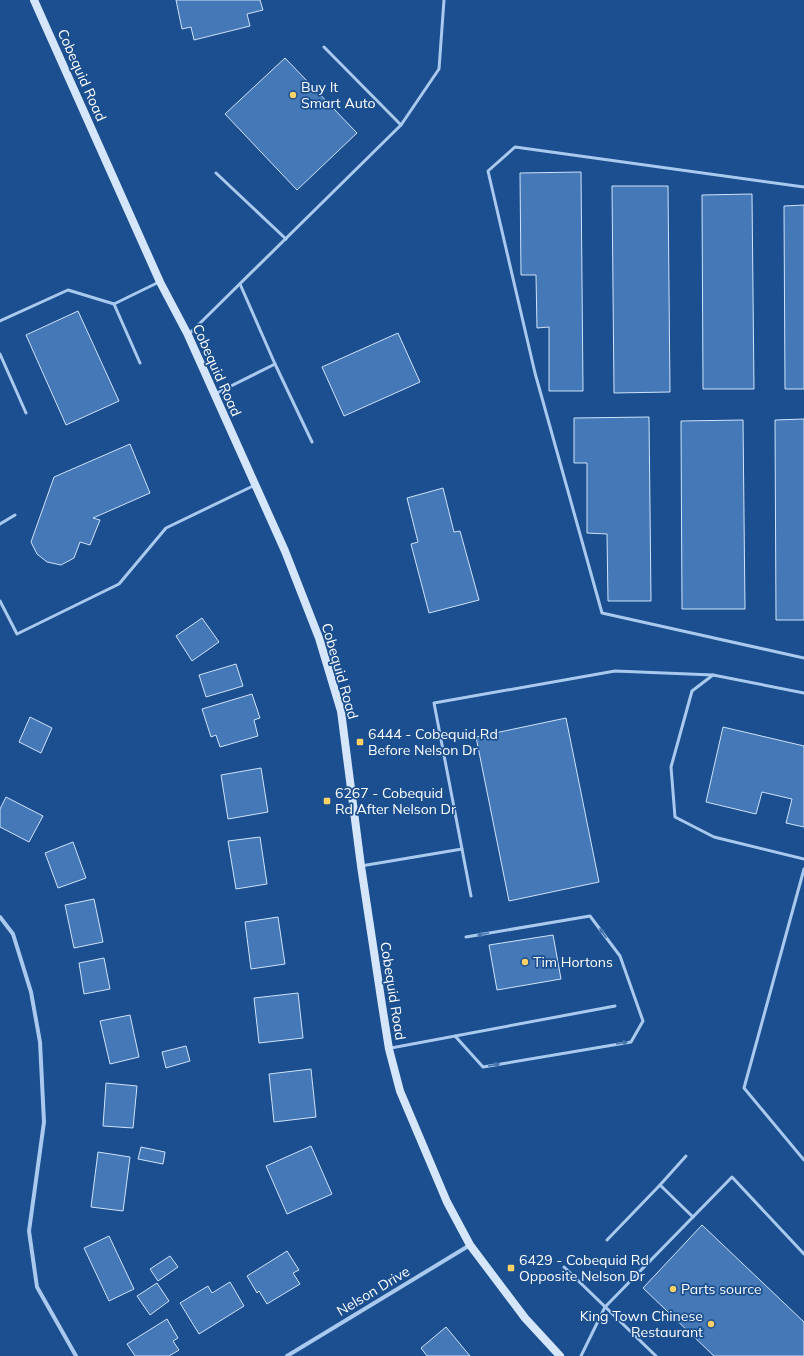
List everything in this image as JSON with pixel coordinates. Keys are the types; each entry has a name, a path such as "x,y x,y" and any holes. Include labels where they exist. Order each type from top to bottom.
{"main road":[{"name":"Cobequid Road","path":"34,0 160,282 188,335 215,394 285,551 313,624 341,711 361,866 389,1049 400,1091 447,1202 470,1245 525,1318 560,1356"}],"street":[{"path":"0,917 13,934 31,992 40,1042 44,1122 29,1230 37,1287 76,1356"},
{"name":"Nelson Drive","path":"287,1356 470,1245"}],"lane":[{"path":"188,335 401,125 439,69 444,0"},
{"path":"324,47 401,125"},
{"path":"804,187 515,147 488,171 536,373 602,612 804,658"},
{"path":"216,173 286,239"},
{"path":"0,321 68,290 114,304 160,282"},
{"path":"240,284 275,364 312,442"},
{"path":"114,304 140,363"},
{"path":"0,354 26,413"},
{"path":"215,394 275,364"},
{"path":"0,601 16,634 119,584 166,528 255,485"},
{"path":"0,524 15,515"},
{"path":"471,896 434,703 615,671 712,675 804,693"},
{"path":"712,675 692,691 671,767 674,817 714,837 804,859"},
{"path":"361,866 462,849"},
{"path":"804,869 744,1088 804,1160"},
{"path":"455,1036 483,1067 631,1042 643,1021 620,956 590,916 466,937"},
{"path":"389,1049 615,1006"},
{"path":"606,1240 686,1156"},
{"path":"582,1356 605,1307 732,1177 804,1254"},
{"path":"660,1185 693,1217"},
{"path":"564,1267 656,1356"}],"building":[{"path":"176,0 260,0 263,10 247,14 250,26 194,40 191,27 182,29"},
{"path":"285,58 357,133 297,190 225,114"},
{"path":"581,172 583,391 549,391 549,327 537,328 536,275 521,275 520,173"},
{"path":"612,186 668,186 670,392 614,393"},
{"path":"752,194 754,389 703,389 702,195"},
{"path":"804,205 804,389 785,389 784,206"},
{"path":"78,311 119,401 66,425 26,335"},
{"path":"398,333 420,382 344,416 322,367"},
{"path":"649,417 651,601 608,601 607,534 587,533 587,463 574,463 574,418"},
{"path":"804,419 804,620 776,620 775,420"},
{"path":"743,420 745,609 682,609 681,421"},
{"path":"130,444 150,493 93,518 100,520 90,545 80,542 74,558 61,565 47,562 37,554 31,542 54,477"},
{"path":"443,488 454,532 460,531 479,600 429,613 411,544 418,542 407,498"},
{"path":"202,618 219,642 192,661 176,636"},
{"path":"236,664 243,686 206,697 199,675"},
{"path":"252,694 260,718 254,720 258,736 220,747 216,735 211,737 202,709"},
{"path":"30,717 52,728 41,753 19,742"},
{"path":"566,718 599,882 509,901 476,737"},
{"path":"723,727 804,746 804,827 786,823 792,799 762,792 756,814 706,802"},
{"path":"261,768 268,812 228,819 221,775"},
{"path":"6,797 43,816 29,842 0,827 0,809"},
{"path":"260,837 267,884 236,889 228,841"},
{"path":"73,842 86,878 58,888 45,853"},
{"path":"94,899 103,942 74,948 65,905"},
{"path":"278,917 285,964 251,969 245,922"},
{"name":"Tim Hortons","path":"553,935 561,979 497,990 489,945"},
{"path":"104,958 110,989 84,994 79,963"},
{"path":"298,993 303,1038 259,1043 254,998"},
{"path":"130,1015 139,1057 110,1064 100,1021"},
{"path":"186,1046 190,1061 166,1068 162,1052"},
{"path":"311,1069 316,1117 274,1122 269,1074"},
{"path":"106,1083 137,1086 133,1128 103,1126"},
{"path":"311,1146 332,1194 287,1214 266,1166"},
{"path":"141,1147 165,1152 163,1164 138,1159"},
{"path":"98,1152 130,1157 123,1211 91,1207"},
{"path":"702,1225 804,1322 804,1356 714,1356 643,1288"},
{"path":"109,1236 134,1289 109,1301 84,1248"},
{"path":"287,1251 299,1270 293,1273 300,1284 267,1304 259,1291 257,1293 247,1276"},
{"path":"170,1256 178,1267 158,1281 150,1269"},
{"path":"230,1282 244,1306 199,1334 180,1303 208,1286 212,1293"},
{"path":"157,1283 169,1301 150,1315 137,1296"},
{"path":"167,1319 178,1338 173,1341 179,1350 169,1356 135,1356 127,1344"},
{"path":"446,1327 470,1356 427,1356 421,1348"}],"place":[{"name":"Buy It Smart Auto","path":"293,95"},
{"name":"6444 - Cobequid Rd Before Nelson Dr","path":"360,742"},
{"name":"6267 - Cobequid Rd After Nelson Dr","path":"327,801"},
{"name":"Tim Hortons","path":"525,962"},
{"name":"6429 - Cobequid Rd Opposite Nelson Dr","path":"511,1268"},
{"name":"Parts source","path":"673,1289"},
{"name":"King Town Chinese Restaurant","path":"711,1324"}]}
